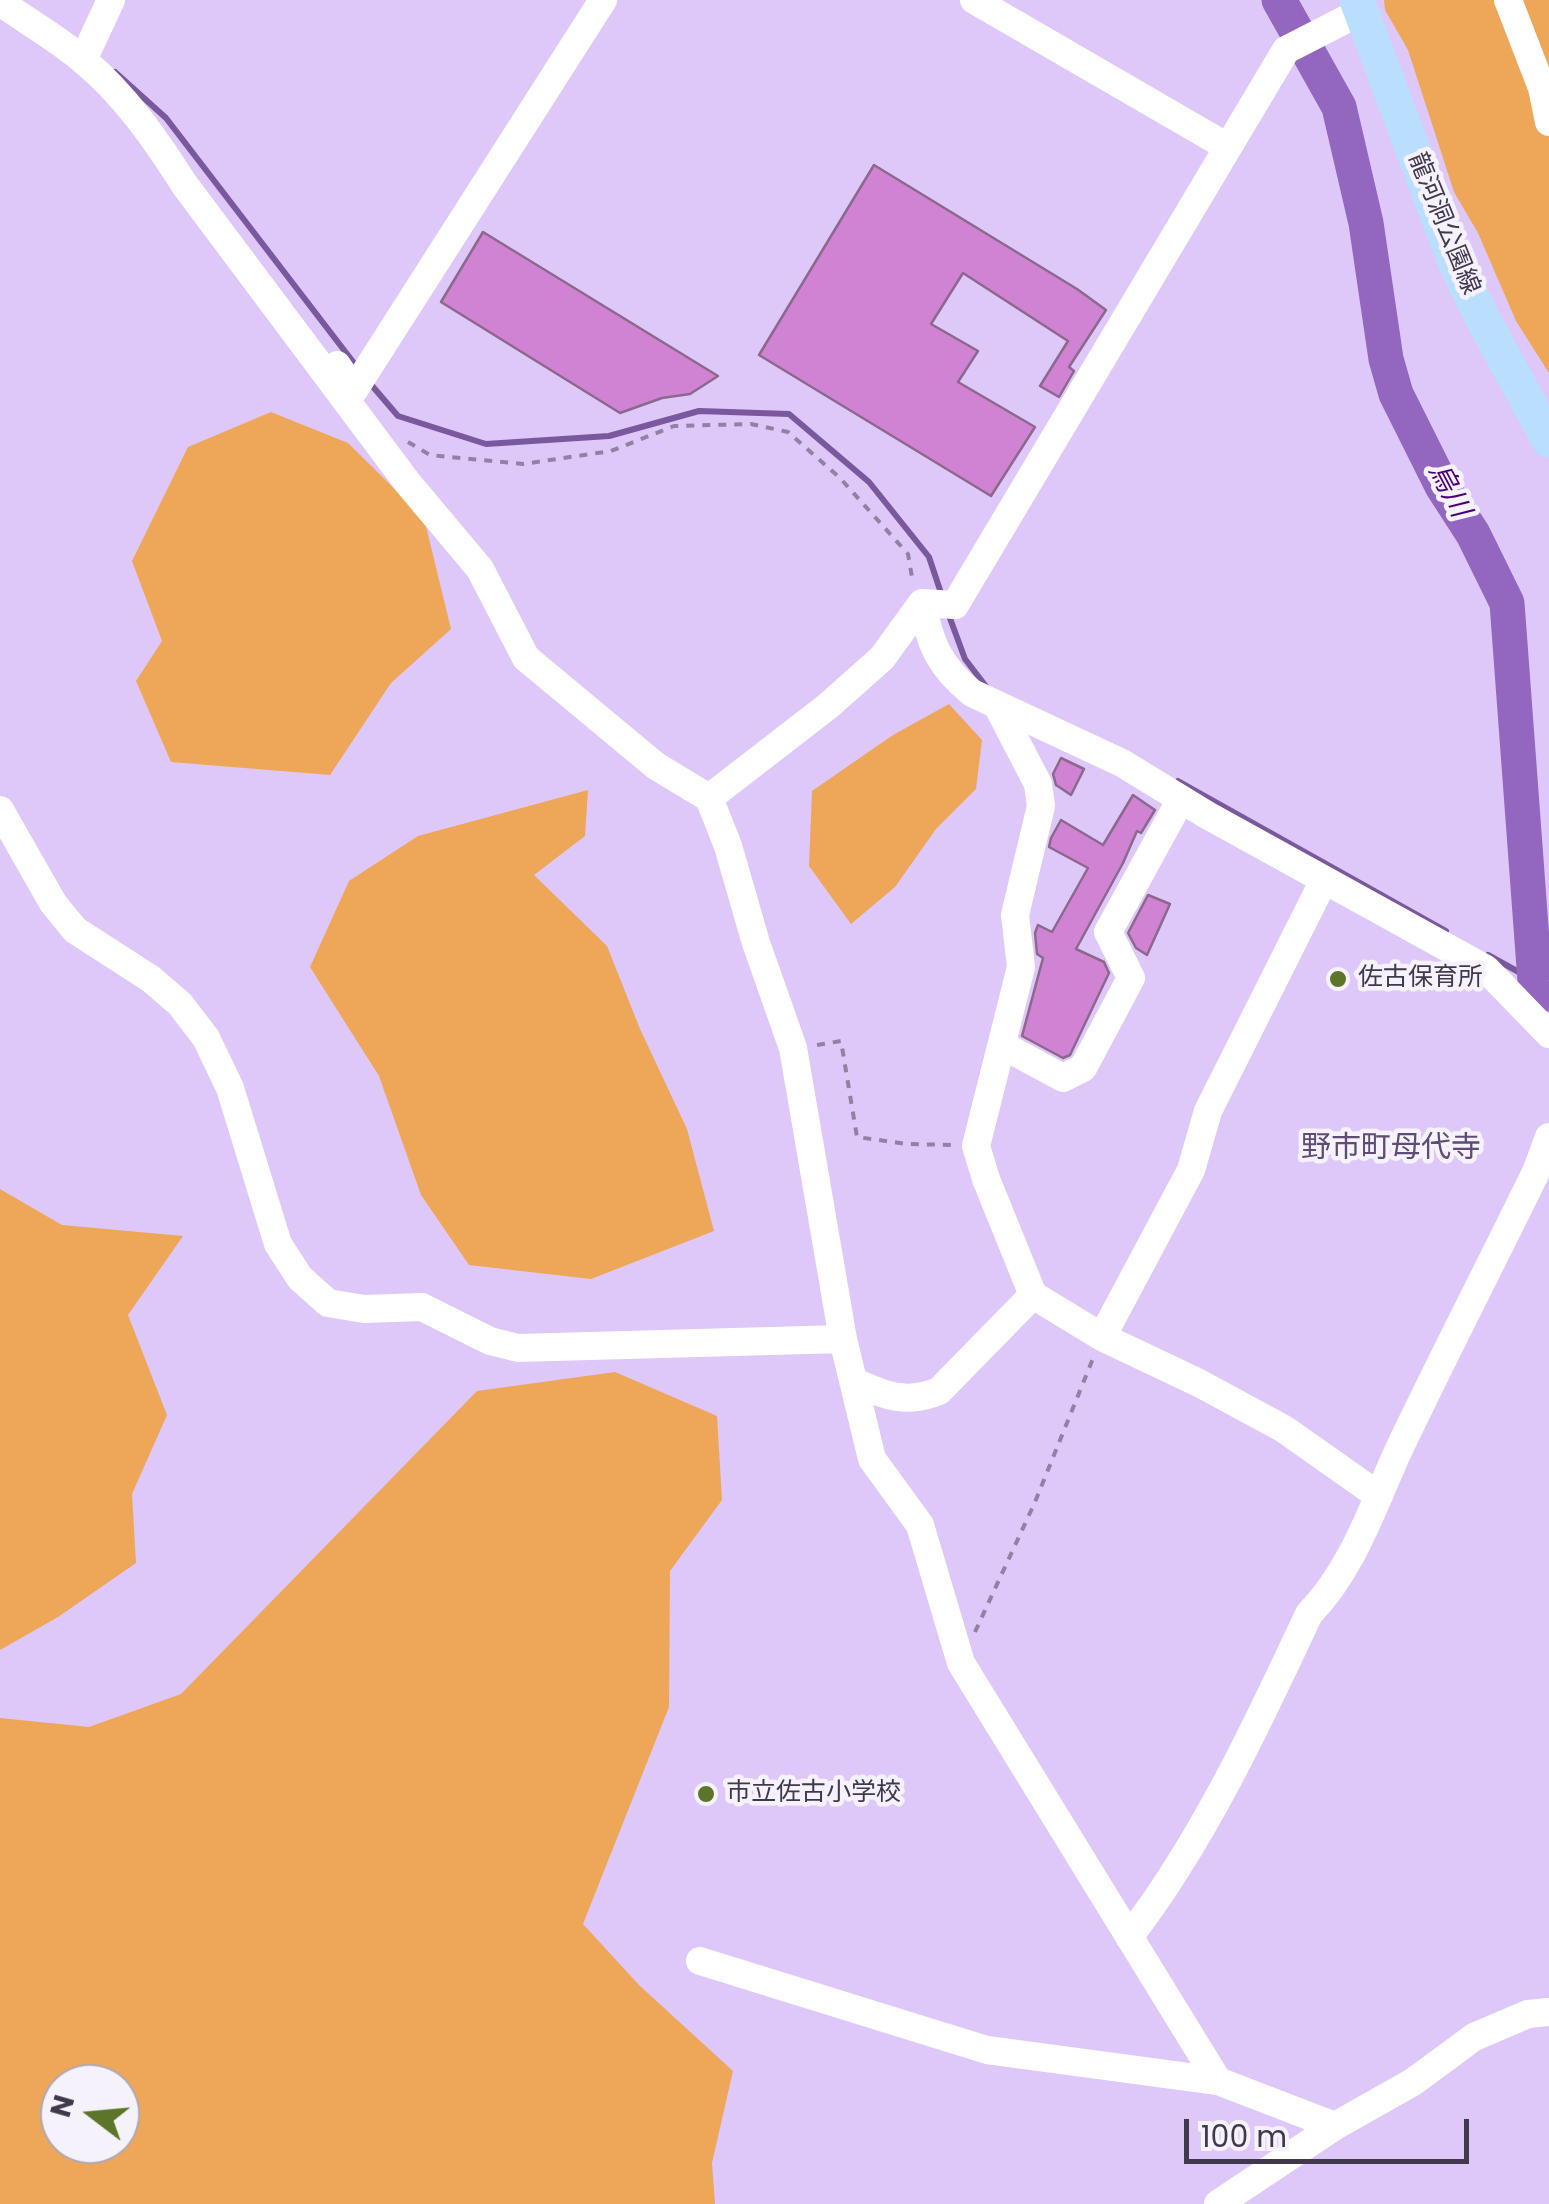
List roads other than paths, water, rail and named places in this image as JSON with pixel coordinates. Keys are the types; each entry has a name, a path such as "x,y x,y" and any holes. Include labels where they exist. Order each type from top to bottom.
{"main road":[{"name":"龍河洞公園線","path":"1360,5 1455,262 1549,440"}],"street":[{"path":"86,52 111,0"},
{"path":"162,148 195,170 354,390 603,0"},
{"path":"974,0 1226,146"},
{"path":"1508,0 1542,88 1549,122"},
{"path":"0,2 86,52 162,148 184,184 408,482 480,569 526,658 656,766 709,798 793,1048 852,1381 872,1458 920,1525 961,1663 1218,2081"},
{"path":"920,605 955,605 1286,50 1360,5"},
{"path":"709,798 814,718 882,658 920,605"},
{"path":"920,605 930,641 952,676 972,693 1122,763 1486,969 1549,1034"},
{"path":"997,705 1038,784 1041,806 1015,915 1020,967 976,1146 1034,1296 1102,1337 1199,1383 1284,1430 1378,1496"},
{"path":"1002,1045 1063,1078 1083,1068 1131,978 1108,932 1181,799"},
{"path":"0,810 53,903 75,930 151,979 180,1004 206,1038 230,1088 278,1244 300,1278 328,1303 364,1309 422,1307 490,1342 518,1348 844,1339"},
{"path":"1102,1337 1191,1170 1208,1111 1324,880"},
{"path":"1129,1937 1165,1888 1261,1717 1309,1614 1359,1541 1430,1383 1536,1172 1549,1136"},
{"path":"852,1381 894,1399 920,1399 938,1391 1034,1296"},
{"path":"700,1961 987,2050 1218,2081 1328,2123"},
{"path":"1218,2204 1328,2123 1413,2082 1474,2037 1542,2017"}],"waterway":[{"name":"烏川","path":"1279,0 1339,107 1366,223 1386,359 1396,394 1507,603 1535,981 1549,994"},
{"path":"115,72 166,118 357,367"},
{"path":"368,381 398,416 486,444 609,436 699,411 789,414 869,482 929,557 942,596"},
{"path":"948,613 965,659 988,689"},
{"path":"1178,781 1446,931"},
{"path":"1488,955 1535,981"}],"place":[{"name":"佐古保育所","path":"1338,979"},
{"name":"市立佐古小学校","path":"706,1794"}],"district":[{"name":"野市町母代寺","path":"1391,1149"}]}
